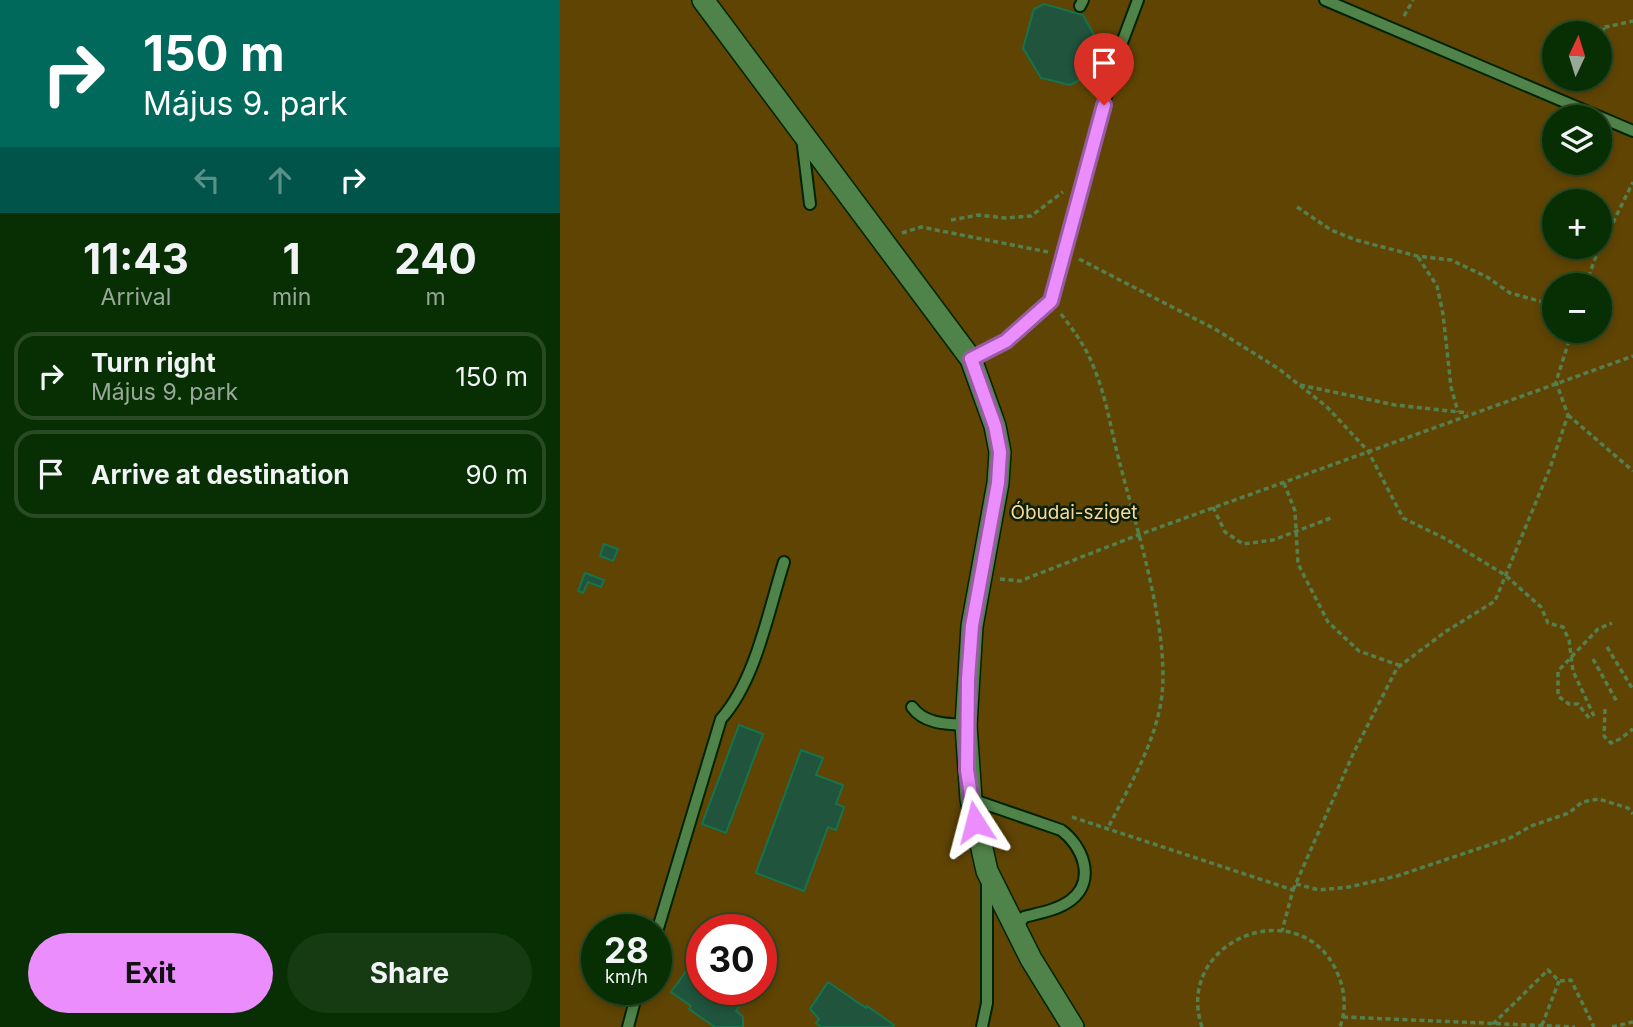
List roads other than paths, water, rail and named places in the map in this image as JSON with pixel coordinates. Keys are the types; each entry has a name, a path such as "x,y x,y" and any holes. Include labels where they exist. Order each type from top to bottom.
{"street":[{"path":"703,0 971,359 995,426 1000,452 998,483 972,626 966,725 971,799 987,871 1016,931 1073,1027"}],"lane":[{"path":"971,359 1006,341 1051,301 1117,56 1138,0"},
{"path":"1325,0 1633,131"},
{"path":"800,129 810,204"},
{"path":"662,914 721,719 733,705 745,682 784,562"},
{"path":"912,707 921,717 944,724 966,725"},
{"path":"971,799 1061,830 1079,848 1084,867 1079,890 1071,900 1024,917 1016,931"},
{"path":"982,1027 987,1003 987,871"},
{"path":"1006,911 1032,915"},
{"path":"628,1027 634,1005"}],"park label":[{"name":"Óbudai-sziget","path":"1074,512"}]}
